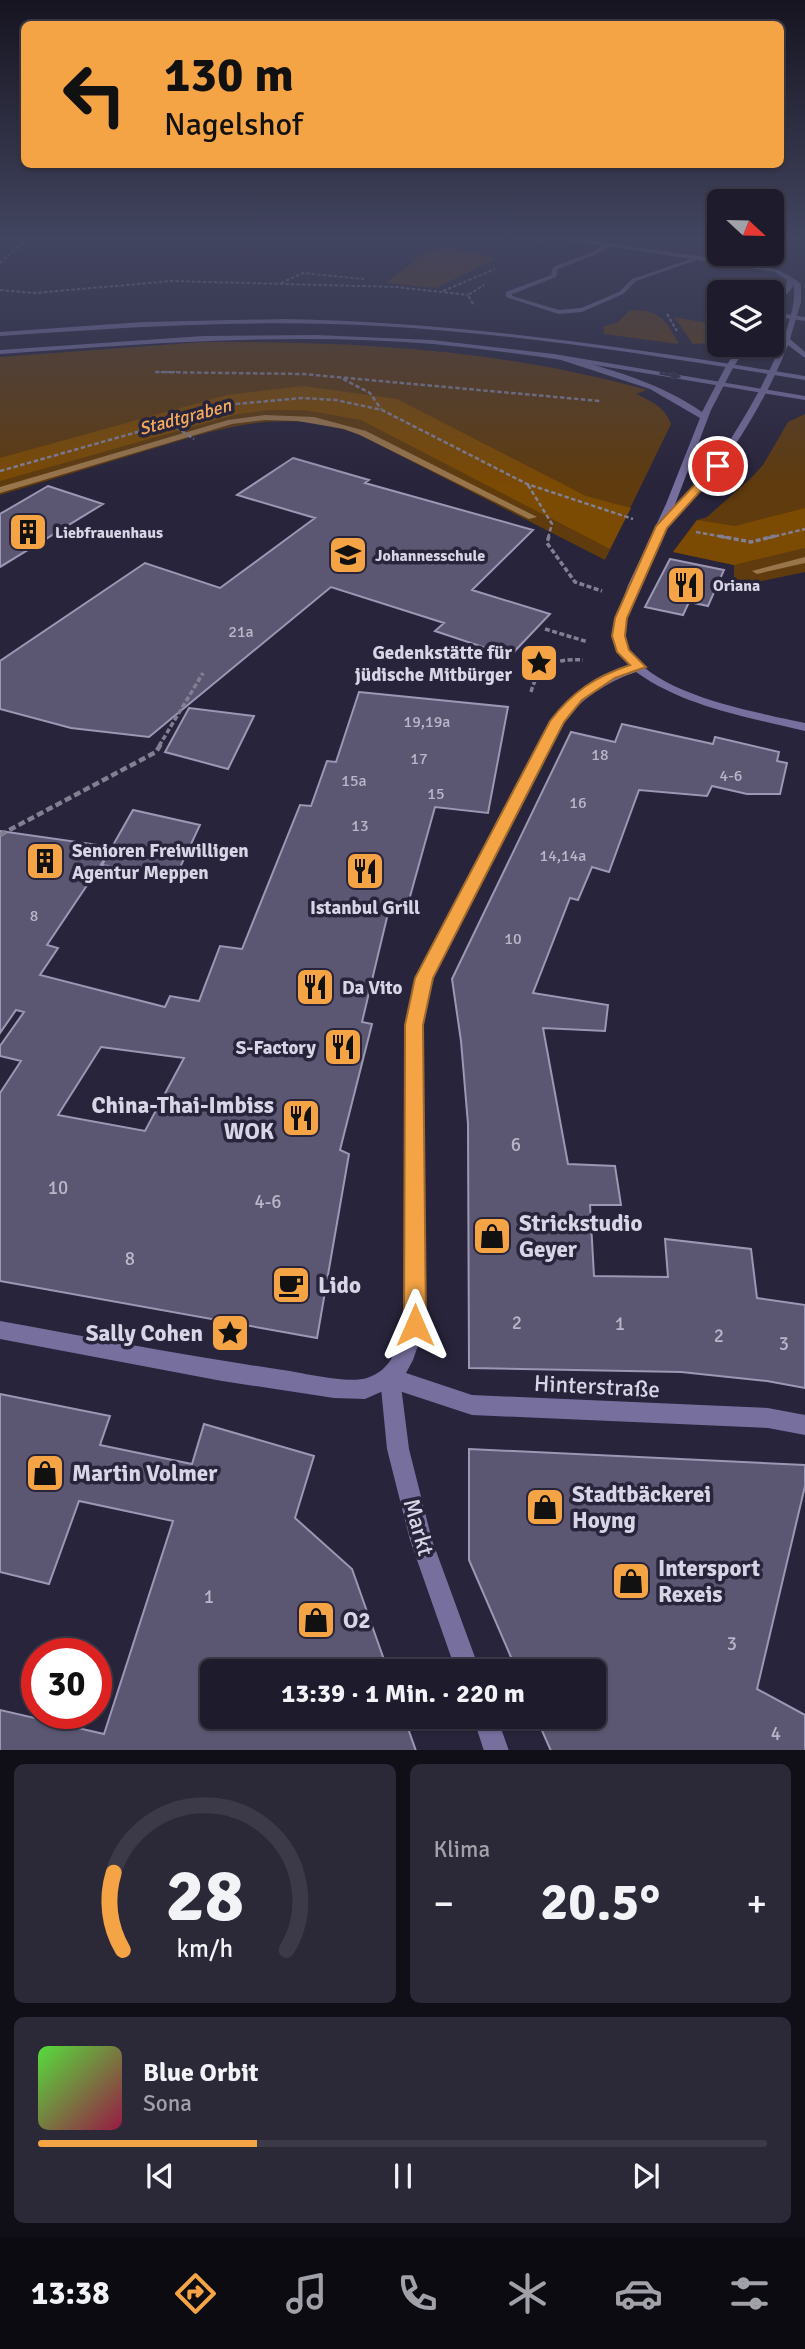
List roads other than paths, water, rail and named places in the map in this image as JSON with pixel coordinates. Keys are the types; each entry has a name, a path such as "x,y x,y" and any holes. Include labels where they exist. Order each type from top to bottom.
{"street":[{"path":"0,334 191,322"},
{"path":"241,322 381,324 515,336 805,378"},
{"path":"662,526 718,466 763,391 787,340 791,322"},
{"path":"0,352 190,338 316,337 432,342 554,356 805,398"},
{"path":"787,340 805,356"},
{"path":"554,356 660,390 684,402 705,418"},
{"path":"735,357 719,383 662,526 621,618 618,636 624,652 662,684 695,699 805,727"},
{"path":"0,1330 222,1371 334,1388 365,1389 390,1378 403,1360 415,1325 414,1025 424,978 557,721 577,697 611,676 639,667"},
{"name":"Hinterstraße","path":"390,1378 472,1405 768,1418 805,1425"},
{"name":"Markt","path":"390,1378 398,1449 421,1540 464,1659"},
{"path":"489,1729 497,1750"}],"waterway":[{"name":"Stadtgraben","path":"0,490 231,422 281,417 331,423 363,433 532,517"},
{"name":"Stadtgraben","path":"757,571 805,560"}],"place":[{"name":"Liebfrauenhaus","path":"28,532"},
{"name":"Johannesschule","path":"348,555"},
{"name":"Oriana","path":"686,585"},
{"name":"Gedenkstätte für jüdische Mitbürger","path":"539,663"},
{"name":"Senioren Freiwilligen Agentur Meppen","path":"45,861"},
{"name":"Istanbul Grill","path":"365,871"},
{"name":"Da Vito","path":"315,987"},
{"name":"S-Factory","path":"343,1047"},
{"name":"China-Thai-Imbiss WOK","path":"301,1118"},
{"name":"Strickstudio Geyer","path":"492,1236"},
{"name":"Lido","path":"291,1285"},
{"name":"Sally Cohen","path":"230,1333"},
{"name":"Martin Volmer","path":"45,1473"},
{"name":"Stadtbäckerei Hoyng","path":"545,1507"},
{"name":"Intersport Rexeis","path":"631,1581"},
{"name":"O2","path":"316,1620"}]}
